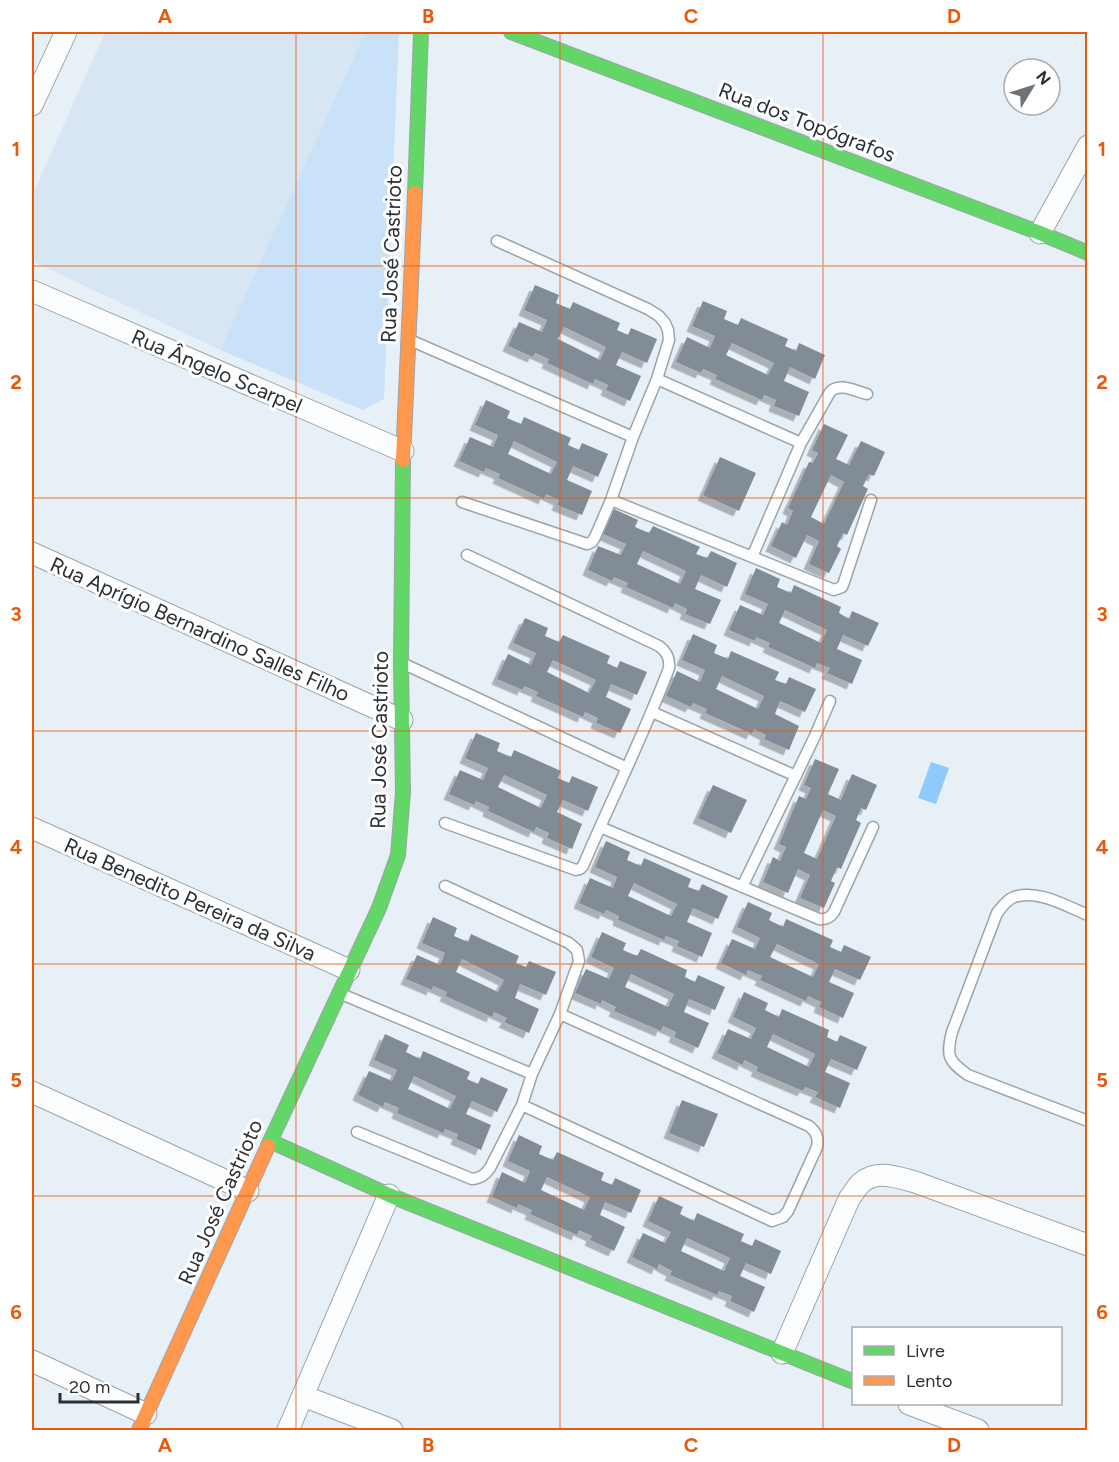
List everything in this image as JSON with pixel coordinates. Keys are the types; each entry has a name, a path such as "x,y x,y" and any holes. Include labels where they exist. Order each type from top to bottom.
{"street":[{"path":"32,105 66,32"},
{"name":"Rua José Castrioto","path":"143,1422 270,1141 379,908 398,855 403,792 402,451 409,339 421,32"},
{"name":"Rua dos Topógrafos","path":"511,32 1088,253"},
{"path":"1040,233 1088,146"},
{"name":"Rua Ângelo Scarpel","path":"32,291 402,451"},
{"name":"Rua Aprígio Bernardino Salles Filho","path":"32,554 402,720"},
{"name":"Rua Benedito Pereira da Silva","path":"32,828 349,970"},
{"path":"32,1092 248,1191"},
{"path":"270,1141 389,1195 852,1381"},
{"path":"782,1353 849,1198 861,1183 873,1176 890,1175 915,1182 1088,1245"},
{"path":"288,1431 389,1195"},
{"path":"32,1361 143,1422"},
{"path":"303,1396 392,1431"},
{"path":"912,1405 978,1431"}],"lane":[{"path":"462,502 586,544 592,542 611,500 633,437 657,379 669,340 665,323 648,309 496,241"},
{"path":"409,339 633,437"},
{"path":"657,379 801,443"},
{"path":"752,557 801,443 833,388 840,386 867,394"},
{"path":"611,500 828,588 838,589 844,582 871,500"},
{"path":"445,823 576,870 580,869 652,712 670,661 665,650 659,646 467,555"},
{"path":"402,663 627,768"},
{"path":"742,887 830,701"},
{"path":"652,712 796,776"},
{"path":"600,827 819,919 828,919 834,912 873,827"},
{"path":"357,1132 472,1179 479,1178 487,1172 522,1105 532,1074 560,1014 579,961 577,950 569,943 445,886"},
{"path":"1088,915 1046,898 1030,895 1013,897 1005,903 997,913 948,1048 950,1059 968,1075 1088,1121"},
{"path":"339,993 532,1074"},
{"path":"522,1105 772,1221 783,1217 788,1211 817,1147 817,1134 809,1126 560,1014"}],"shaded area":[{"path":"105,32 365,32 220,350 32,261 32,196"},
{"path":"365,32 399,32 384,399 363,410 220,350"}],"water":[{"path":"931,762 949,768 936,804 918,798"}],"building":[{"path":"535,285 559,295 556,303 570,309 573,302 620,323 617,330 628,335 631,328 657,339 647,363 622,352 616,365 641,376 630,401 606,390 608,385 595,379 593,384 547,363 549,359 535,353 533,357 508,346 519,322 542,332 547,320 524,310","holes":["564,327 606,347 600,360 558,339"]},
{"path":"703,301 727,311 724,319 738,325 741,318 788,339 785,346 796,351 799,343 825,355 815,379 790,367 784,381 809,392 799,416 774,406 776,400 764,395 762,400 715,379 717,375 703,369 701,373 676,362 687,337 710,348 715,336 692,326","holes":["732,343 774,363 768,375 726,355"]},
{"path":"486,400 510,411 507,418 521,424 524,417 571,438 568,445 579,450 582,443 608,454 598,477 573,466 567,480 592,491 582,515 557,505 559,500 546,494 544,499 498,478 500,474 486,468 484,472 459,461 470,437 493,447 498,435 475,425","holes":["514,441 557,462 551,474 508,454"]},
{"path":"824,424 848,435 836,459 849,465 861,441 885,452 874,476 869,474 863,486 868,489 847,535 843,533 837,546 841,549 829,573 809,564 819,541 807,535 796,558 771,546 782,522 787,525 793,511 788,508 809,462 813,463 818,453 812,450","holes":["831,475 844,482 824,524 811,517"]},
{"path":"720,457 756,473 739,511 703,495"},
{"path":"614,509 638,520 635,527 649,533 653,526 700,547 696,554 707,558 711,551 737,563 727,587 701,575 695,589 721,600 710,624 685,614 687,609 675,603 673,608 626,587 628,583 614,577 612,581 588,570 598,546 621,555 626,544 603,534","holes":["643,551 686,571 680,584 637,564"]},
{"path":"756,568 780,579 777,587 791,593 794,585 841,607 839,613 849,619 852,611 879,623 868,646 843,635 837,649 862,660 852,684 827,673 830,668 817,663 815,668 768,647 770,643 756,637 755,641 729,630 740,605 763,615 768,604 745,594","holes":["785,610 827,630 821,643 779,623"]},
{"path":"525,618 548,628 545,636 559,642 563,635 610,656 607,663 617,668 620,661 647,672 637,695 611,684 606,697 631,709 620,733 596,723 598,718 585,712 583,717 536,696 538,692 524,686 523,690 497,679 508,654 531,665 536,653 513,643","holes":["553,660 596,680 589,693 547,672"]},
{"path":"693,634 717,645 714,653 728,659 731,651 779,672 775,680 786,684 789,677 816,689 805,712 780,701 775,714 799,726 789,750 764,739 766,735 754,729 752,734 705,713 707,709 693,703 691,707 666,696 677,671 700,682 705,670 682,660","holes":["722,676 764,696 758,709 716,689"]},
{"path":"476,733 500,743 497,751 511,757 514,750 561,771 558,778 569,783 572,776 598,787 588,811 563,800 557,812 582,824 572,849 547,838 549,833 536,827 534,832 488,811 489,807 476,801 474,805 449,794 460,770 483,780 488,768 465,758","holes":["504,775 547,795 541,808 498,787"]},
{"path":"815,759 839,769 828,794 841,800 852,774 877,785 866,810 861,808 856,820 861,823 841,869 837,867 831,881 835,883 824,908 800,898 810,875 798,869 788,893 763,882 773,857 780,861 786,847 779,844 799,796 806,799 811,788 804,785","holes":["823,810 836,816 817,859 804,853"]},
{"path":"713,785 747,800 731,833 698,818"},
{"path":"606,841 630,852 627,860 641,866 644,858 691,879 688,887 699,891 702,884 728,896 718,919 693,908 687,922 712,933 702,957 677,946 679,941 666,936 664,940 618,920 619,916 606,910 604,914 579,903 590,878 613,888 617,877 595,867","holes":["634,883 677,904 671,916 628,896"]},
{"path":"748,902 772,913 769,920 783,927 786,919 833,940 830,947 841,952 844,945 871,957 860,980 835,969 829,982 854,993 843,1018 819,1007 821,1002 808,996 806,1001 760,980 762,976 748,970 746,975 721,963 732,939 755,949 760,938 737,927","holes":["777,944 819,964 813,977 770,957"]},
{"path":"433,917 457,928 454,936 468,942 471,934 519,956 516,963 526,967 529,961 556,972 546,995 520,984 515,998 539,1009 529,1033 504,1022 507,1018 494,1012 492,1017 445,996 447,992 433,986 432,990 406,979 417,955 440,965 445,953 422,943","holes":["462,959 504,980 498,992 456,972"]},
{"path":"602,932 626,943 623,950 637,956 641,949 687,970 685,977 695,982 698,975 725,987 715,1010 689,999 684,1012 709,1023 698,1048 674,1037 676,1032 663,1026 661,1031 614,1011 616,1007 602,1000 601,1004 575,993 586,969 609,979 614,968 591,957","holes":["631,974 674,994 668,1007 625,987"]},
{"path":"744,992 768,1003 765,1010 779,1017 782,1009 829,1030 827,1037 837,1042 840,1035 867,1047 857,1070 831,1059 825,1072 850,1083 840,1108 815,1097 818,1092 805,1087 803,1091 756,1071 758,1067 744,1060 743,1065 717,1053 728,1029 751,1039 756,1028 733,1017","holes":["773,1034 815,1054 809,1067 767,1047"]},
{"path":"385,1034 409,1045 406,1052 420,1059 423,1051 470,1072 467,1079 478,1084 481,1077 508,1089 497,1112 472,1101 466,1114 491,1125 481,1150 456,1139 458,1134 445,1129 443,1133 397,1113 399,1108 385,1102 383,1107 358,1095 369,1071 392,1081 397,1070 374,1060","holes":["414,1076 456,1096 450,1109 408,1089"]},
{"path":"682,1100 718,1114 704,1147 669,1133"},
{"path":"519,1135 542,1146 539,1154 553,1160 557,1152 604,1173 601,1180 612,1185 615,1178 641,1190 631,1213 605,1202 600,1215 625,1227 614,1251 590,1240 592,1236 579,1230 577,1235 530,1214 532,1210 518,1204 517,1208 492,1197 502,1172 525,1183 530,1171 508,1161","holes":["547,1177 590,1197 584,1210 541,1190"]},
{"path":"659,1196 683,1207 680,1214 694,1221 697,1213 744,1234 741,1241 752,1246 755,1239 781,1251 771,1274 746,1263 740,1276 765,1287 754,1312 730,1301 732,1296 719,1291 717,1295 670,1275 672,1271 659,1264 657,1269 632,1257 643,1233 665,1243 671,1232 648,1221","holes":["687,1238 730,1258 724,1271 681,1251"]}],"traffic: fast":[{"path":"415,193 421,32"},
{"path":"511,32 1088,253"},
{"path":"268,1146 379,908 398,855 403,792 401,663 403,460"},
{"path":"270,1141 389,1195 852,1381"}],"traffic: slow":[{"path":"403,460 415,193"},
{"path":"139,1430 268,1146"}]}
